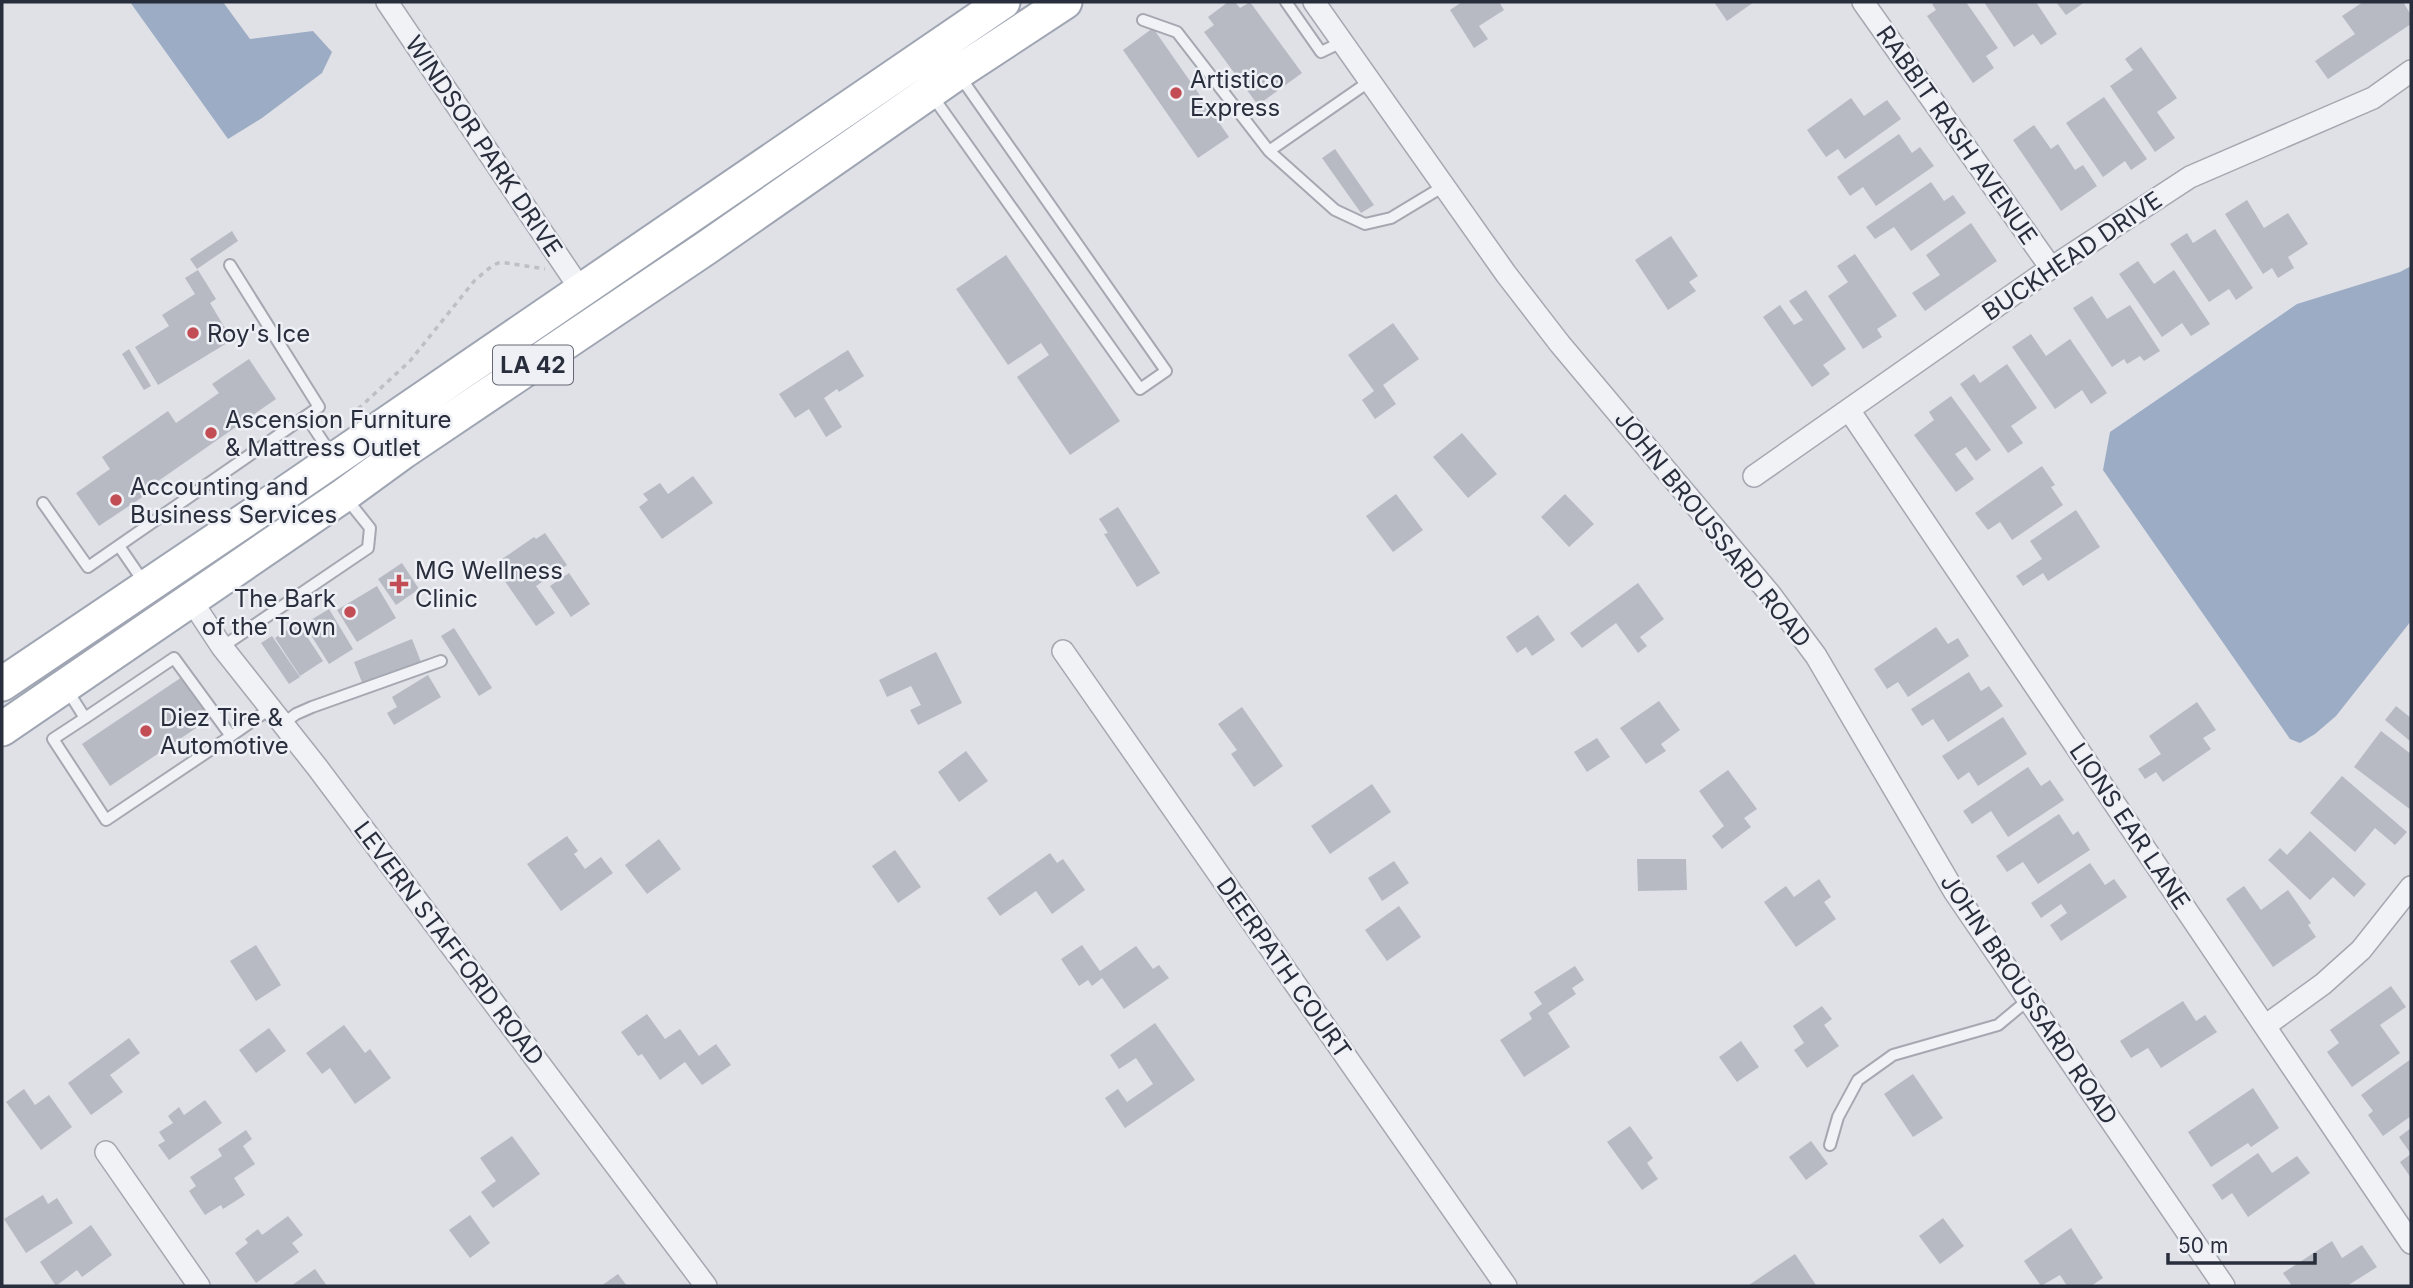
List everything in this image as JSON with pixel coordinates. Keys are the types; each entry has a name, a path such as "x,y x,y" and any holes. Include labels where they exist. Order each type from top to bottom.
{"main road":[{"name":"LA 42","path":"2,684 1003,2"},
{"name":"LA 42","path":"2,729 957,73 1065,2"},
{"path":"434,431 465,395 507,367 518,352 525,328"},
{"path":"191,600 189,591 192,581 199,573 256,533 275,500"}],"street":[{"name":"WINDSOR PARK DRIVE","path":"387,2 581,290"},
{"name":"RABBIT RASH AVENUE","path":"1863,2 2051,268"},
{"name":"JOHN BROUSSARD ROAD","path":"1317,7 1506,274 1560,344 1770,594 1816,656 1954,891 2224,1286"},
{"name":"BUCKHEAD DRIVE","path":"1754,477 2051,268 2190,177 2373,98 2411,71"},
{"name":"LIONS EAR LANE","path":"1849,410 2411,1242"},
{"name":"LEVERN STAFFORD ROAD","path":"191,600 222,647 277,715 706,1286"},
{"name":"DEERPATH COURT","path":"1063,650 1506,1286"},
{"path":"2265,1026 2323,984 2361,950 2411,887"},
{"path":"107,1152 199,1286"}],"lane":[{"path":"1286,2 1321,52 1342,42"},
{"path":"1302,24 1317,7"},
{"path":"1143,20 1177,32 1269,151 1335,210 1365,224 1391,218 1444,186"},
{"path":"930,92 1140,389 1166,371 957,73"},
{"path":"1269,151 1370,81"},
{"path":"43,503 88,567 318,407 230,265"},
{"path":"306,416 335,459"},
{"path":"222,647 368,548 370,528 344,495"},
{"path":"120,546 146,587"},
{"path":"231,736 174,657 53,739 106,820 231,736 277,715 296,714 441,661"},
{"path":"65,687 85,718"},
{"path":"1830,1145 1838,1117 1858,1080 1893,1055 1998,1024 2028,1000"}],"path":[{"path":"355,412 410,361 474,280 492,267 498,263 507,263 554,271"}],"water":[{"path":"130,2 223,2 250,39 313,31 332,52 322,73 262,118 228,139"},
{"path":"2411,266 2411,621 2336,716 2300,743 2290,739 2103,470 2110,432 2297,304 2400,272"}],"building":[{"path":"1228,2 1235,2 1240,8 1250,2 1302,73 1258,105 1204,32 1214,25 1208,17"},
{"path":"1462,2 1499,2 1504,10 1479,26 1488,39 1474,48 1450,10"},
{"path":"1714,2 1754,2 1727,21"},
{"path":"1966,2 1998,48 1986,56 1994,68 1973,83 1927,16 1936,10 1932,4"},
{"path":"1984,2 2036,2 2057,34 2041,45 2033,34 2014,47"},
{"path":"2056,2 2085,2 2066,15"},
{"path":"2363,2 2403,2 2411,15 2411,24 2328,79 2315,61 2355,34 2342,16"},
{"name":"Artistico Express","path":"1153,28 1229,137 1198,158 1123,50"},
{"path":"2141,47 2177,98 2157,112 2175,138 2155,152 2110,86 2133,70 2125,59"},
{"path":"2104,97 2147,159 2131,170 2125,161 2103,177 2066,123"},
{"path":"1851,98 1864,116 1887,100 1901,119 1845,159 1838,149 1826,157 1807,130"},
{"path":"2034,125 2051,149 2058,144 2075,170 2083,165 2097,186 2061,211 2013,140"},
{"path":"1899,134 1912,153 1920,147 1934,166 1876,206 1863,187 1850,196 1837,177"},
{"path":"1335,149 1374,205 1361,213 1322,158"},
{"path":"1931,182 1944,201 1953,195 1966,213 1911,251 1894,227 1875,239 1866,227"},
{"path":"2247,200 2264,228 2288,213 2308,244 2288,257 2294,268 2278,278 2272,268 2263,274 2225,214"},
{"path":"1971,223 1997,261 1925,311 1912,293 1940,275 1926,255"},
{"path":"2215,229 2253,288 2236,300 2229,289 2209,302 2170,244 2187,233 2193,243"},
{"path":"232,231 238,241 197,269 190,259"},
{"path":"1671,236 1698,276 1689,282 1696,291 1668,310 1635,260"},
{"path":"1855,254 1897,316 1877,329 1882,337 1863,349 1828,296 1848,282 1837,266"},
{"path":"1006,255 1120,421 1070,455 1017,377 1049,355 1041,343 1008,365 956,289"},
{"path":"2138,261 2154,284 2174,270 2210,324 2191,336 2182,323 2162,337 2119,274"},
{"name":"Roy's Ice","path":"198,270 216,299 210,303 232,340 158,385 135,347 169,326 162,315 195,294 185,278"},
{"path":"1806,290 1846,349 1823,365 1830,374 1812,387 1763,317 1780,305 1794,325 1803,320 1789,301"},
{"path":"2092,296 2107,319 2130,305 2160,351 2144,361 2140,356 2127,364 2124,359 2112,367 2073,308"},
{"path":"1393,323 1419,359 1383,385 1396,404 1375,419 1362,400 1374,391 1348,355"},
{"path":"2031,334 2046,356 2070,339 2107,393 2091,404 2082,390 2055,409 2012,347"},
{"path":"129,349 151,386 144,390 122,354"},
{"path":"848,350 864,376 824,398 842,427 826,437 809,409 795,418 779,394"},
{"path":"249,359 276,399 141,493 144,496 99,526 76,493 110,469 102,457 168,411 176,423 219,393 212,384"},
{"path":"2007,364 2037,408 2011,426 2023,443 2008,453 1960,384 1974,374 1980,383"},
{"path":"1951,396 1991,450 1976,461 1966,447 1955,454 1974,479 1956,492 1914,435 1934,420 1929,412"},
{"path":"1462,433 1497,474 1468,498 1433,457"},
{"path":"2042,466 2055,485 2051,487 2063,505 2012,540 2000,522 1988,530 1975,513"},
{"path":"693,476 713,503 662,539 639,507 648,500 643,494 660,483 668,494"},
{"path":"1396,494 1423,530 1393,552 1366,516"},
{"path":"1565,494 1594,524 1569,547 1541,517"},
{"path":"1118,507 1160,573 1137,587 1104,534 1108,533 1099,519"},
{"path":"2076,510 2100,547 2048,581 2043,573 2023,586 2016,576 2042,559 2030,541"},
{"path":"545,533 567,565 536,586 555,613 536,626 495,567 534,537 536,539"},
{"name":"MG Wellness Clinic","path":"402,563 419,589 396,605 378,579"},
{"path":"569,573 590,604 571,617 550,586"},
{"path":"1638,583 1664,619 1640,637 1647,646 1638,653 1616,623 1582,648 1570,633"},
{"path":"377,586 396,618 357,642 337,610"},
{"path":"329,609 353,649 329,664 304,624"},
{"path":"1538,615 1555,640 1532,656 1526,647 1517,653 1506,637"},
{"path":"298,623 323,661 300,676 275,638"},
{"path":"1936,627 1948,644 1958,638 1969,656 1908,697 1898,682 1887,689 1874,669"},
{"path":"454,628 492,688 479,696 441,636"},
{"path":"272,636 300,677 289,684 261,643"},
{"path":"412,639 421,662 363,685 354,662"},
{"path":"936,652 962,703 918,725 910,710 921,705 911,686 887,697 879,680"},
{"path":"1969,672 1981,691 1989,686 2003,706 1948,742 1933,719 1922,726 1911,709"},
{"path":"428,675 441,697 394,725 387,713 397,707 392,697"},
{"name":"Diez Tire & Automotive","path":"182,677 211,718 110,786 82,744"},
{"path":"1659,701 1680,730 1661,744 1666,751 1646,764 1620,728"},
{"path":"2197,702 2216,730 2203,738 2211,749 2163,782 2156,772 2145,779 2138,769 2161,754 2149,736"},
{"path":"2396,706 2411,718 2411,742 2385,720"},
{"path":"1242,707 1283,766 1254,787 1231,754 1237,750 1218,724"},
{"path":"2003,717 2027,754 1978,786 1969,772 1958,780 1942,756"},
{"path":"2381,731 2411,754 2411,810 2354,767"},
{"path":"1597,738 1610,757 1587,772 1574,752"},
{"path":"966,751 988,781 959,802 938,772"},
{"path":"2028,767 2041,786 2050,780 2064,800 2008,837 1991,811 1972,824 1963,811"},
{"path":"1728,770 1757,809 1744,818 1751,827 1722,849 1712,836 1724,826 1699,791"},
{"path":"2342,776 2407,832 2395,845 2375,828 2355,852 2310,813"},
{"path":"1372,784 1391,812 1330,854 1311,826"},
{"path":"2059,814 2073,835 2078,831 2090,850 2038,884 2023,862 2007,872 1996,856"},
{"path":"2310,831 2366,884 2354,897 2333,877 2310,900 2268,860 2280,848 2287,855"},
{"path":"567,836 578,851 574,854 585,869 601,857 613,873 561,911 527,864"},
{"path":"659,839 681,869 647,894 625,865"},
{"path":"895,850 921,887 898,903 872,866"},
{"path":"1050,853 1057,863 1063,859 1085,890 1052,914 1036,891 1000,916 987,898"},
{"path":"1637,859 1686,859 1687,890 1638,891"},
{"path":"1394,861 1409,883 1382,901 1368,878"},
{"path":"2090,863 2105,885 2114,879 2127,897 2061,941 2050,925 2067,913 2061,904 2041,918 2031,903"},
{"path":"1819,879 1831,897 1824,902 1836,919 1796,947 1764,902 1786,886 1794,897"},
{"path":"2244,886 2261,910 2288,890 2311,923 2308,925 2316,937 2273,967 2226,899"},
{"path":"1399,906 1421,937 1387,961 1365,930"},
{"path":"256,945 281,985 256,1001 230,961"},
{"path":"1082,945 1100,971 1136,946 1153,969 1159,965 1169,978 1124,1009 1102,978 1092,986 1088,980 1079,986 1061,959"},
{"path":"1575,966 1584,980 1572,988 1576,994 1548,1013 1570,1047 1524,1077 1500,1040 1532,1019 1529,1013 1542,1004 1534,992"},
{"path":"2391,986 2406,1007 2380,1025 2400,1053 2352,1087 2327,1052 2339,1043 2330,1030"},
{"path":"2183,1001 2196,1021 2205,1015 2217,1032 2161,1068 2148,1048 2131,1058 2120,1041"},
{"path":"1822,1006 1832,1019 1824,1025 1839,1046 1807,1068 1794,1050 1804,1043 1793,1026"},
{"path":"647,1014 665,1039 680,1029 699,1056 716,1044 731,1065 702,1085 685,1062 660,1080 642,1054 638,1056 621,1032"},
{"path":"1155,1023 1195,1080 1125,1128 1105,1098 1118,1089 1127,1102 1153,1084 1136,1058 1119,1069 1110,1055"},
{"path":"344,1025 365,1053 370,1049 391,1078 355,1104 330,1068 322,1074 306,1053"},
{"path":"269,1028 286,1051 256,1073 239,1050"},
{"path":"129,1038 140,1053 110,1075 123,1092 91,1115 68,1083"},
{"path":"1741,1041 1759,1067 1737,1082 1719,1057"},
{"path":"2411,1059 2411,1116 2383,1136 2368,1115 2373,1111 2361,1095"},
{"path":"1913,1074 1943,1118 1913,1137 1884,1094"},
{"path":"2253,1088 2279,1128 2251,1147 2248,1143 2211,1167 2188,1132"},
{"path":"24,1089 35,1105 49,1095 72,1127 41,1150 6,1102"},
{"path":"205,1100 222,1123 169,1160 158,1145 165,1141 159,1132 173,1123 168,1116 179,1107 184,1115"},
{"path":"1630,1126 1653,1158 1647,1163 1658,1179 1642,1190 1607,1142"},
{"path":"2411,1128 2411,1154 2399,1137"},
{"path":"246,1130 252,1139 243,1146 255,1164 234,1178 245,1195 223,1209 221,1205 205,1215 189,1191 196,1186 190,1177 222,1156 218,1149"},
{"path":"512,1136 540,1174 493,1208 481,1192 496,1181 480,1158"},
{"path":"1811,1141 1828,1164 1806,1180 1789,1157"},
{"path":"2258,1153 2272,1173 2297,1156 2310,1173 2248,1217 2232,1193 2222,1200 2212,1185"},
{"path":"2411,1154 2411,1178 2400,1162"},
{"path":"43,1195 48,1204 57,1198 73,1223 26,1253 4,1219"},
{"path":"470,1215 490,1243 470,1258 449,1230"},
{"path":"288,1216 303,1235 292,1243 299,1252 256,1283 235,1253 248,1243 245,1239 258,1229 262,1235"},
{"path":"1943,1218 1964,1246 1940,1264 1919,1236"},
{"path":"91,1225 112,1255 82,1277 77,1270 56,1286 40,1262"},
{"path":"2071,1228 2103,1278 2091,1286 2067,1286 2060,1275 2041,1286 2024,1261"},
{"path":"2332,1241 2342,1258 2362,1245 2377,1267 2347,1286 2292,1286 2283,1273"},
{"path":"1795,1254 1816,1285 1749,1285"},
{"path":"315,1269 327,1286 291,1286"},
{"path":"618,1274 627,1286 601,1286"}],"place":[{"name":"Artistico Express","path":"1176,93"},
{"name":"Roy's Ice","path":"193,333"},
{"name":"Ascension Furniture & Mattress Outlet","path":"211,433"},
{"name":"Accounting and Business Services","path":"116,500"},
{"name":"MG Wellness Clinic","path":"399,584"},
{"name":"The Bark of the Town","path":"350,612"},
{"name":"Diez Tire & Automotive","path":"146,731"}]}
